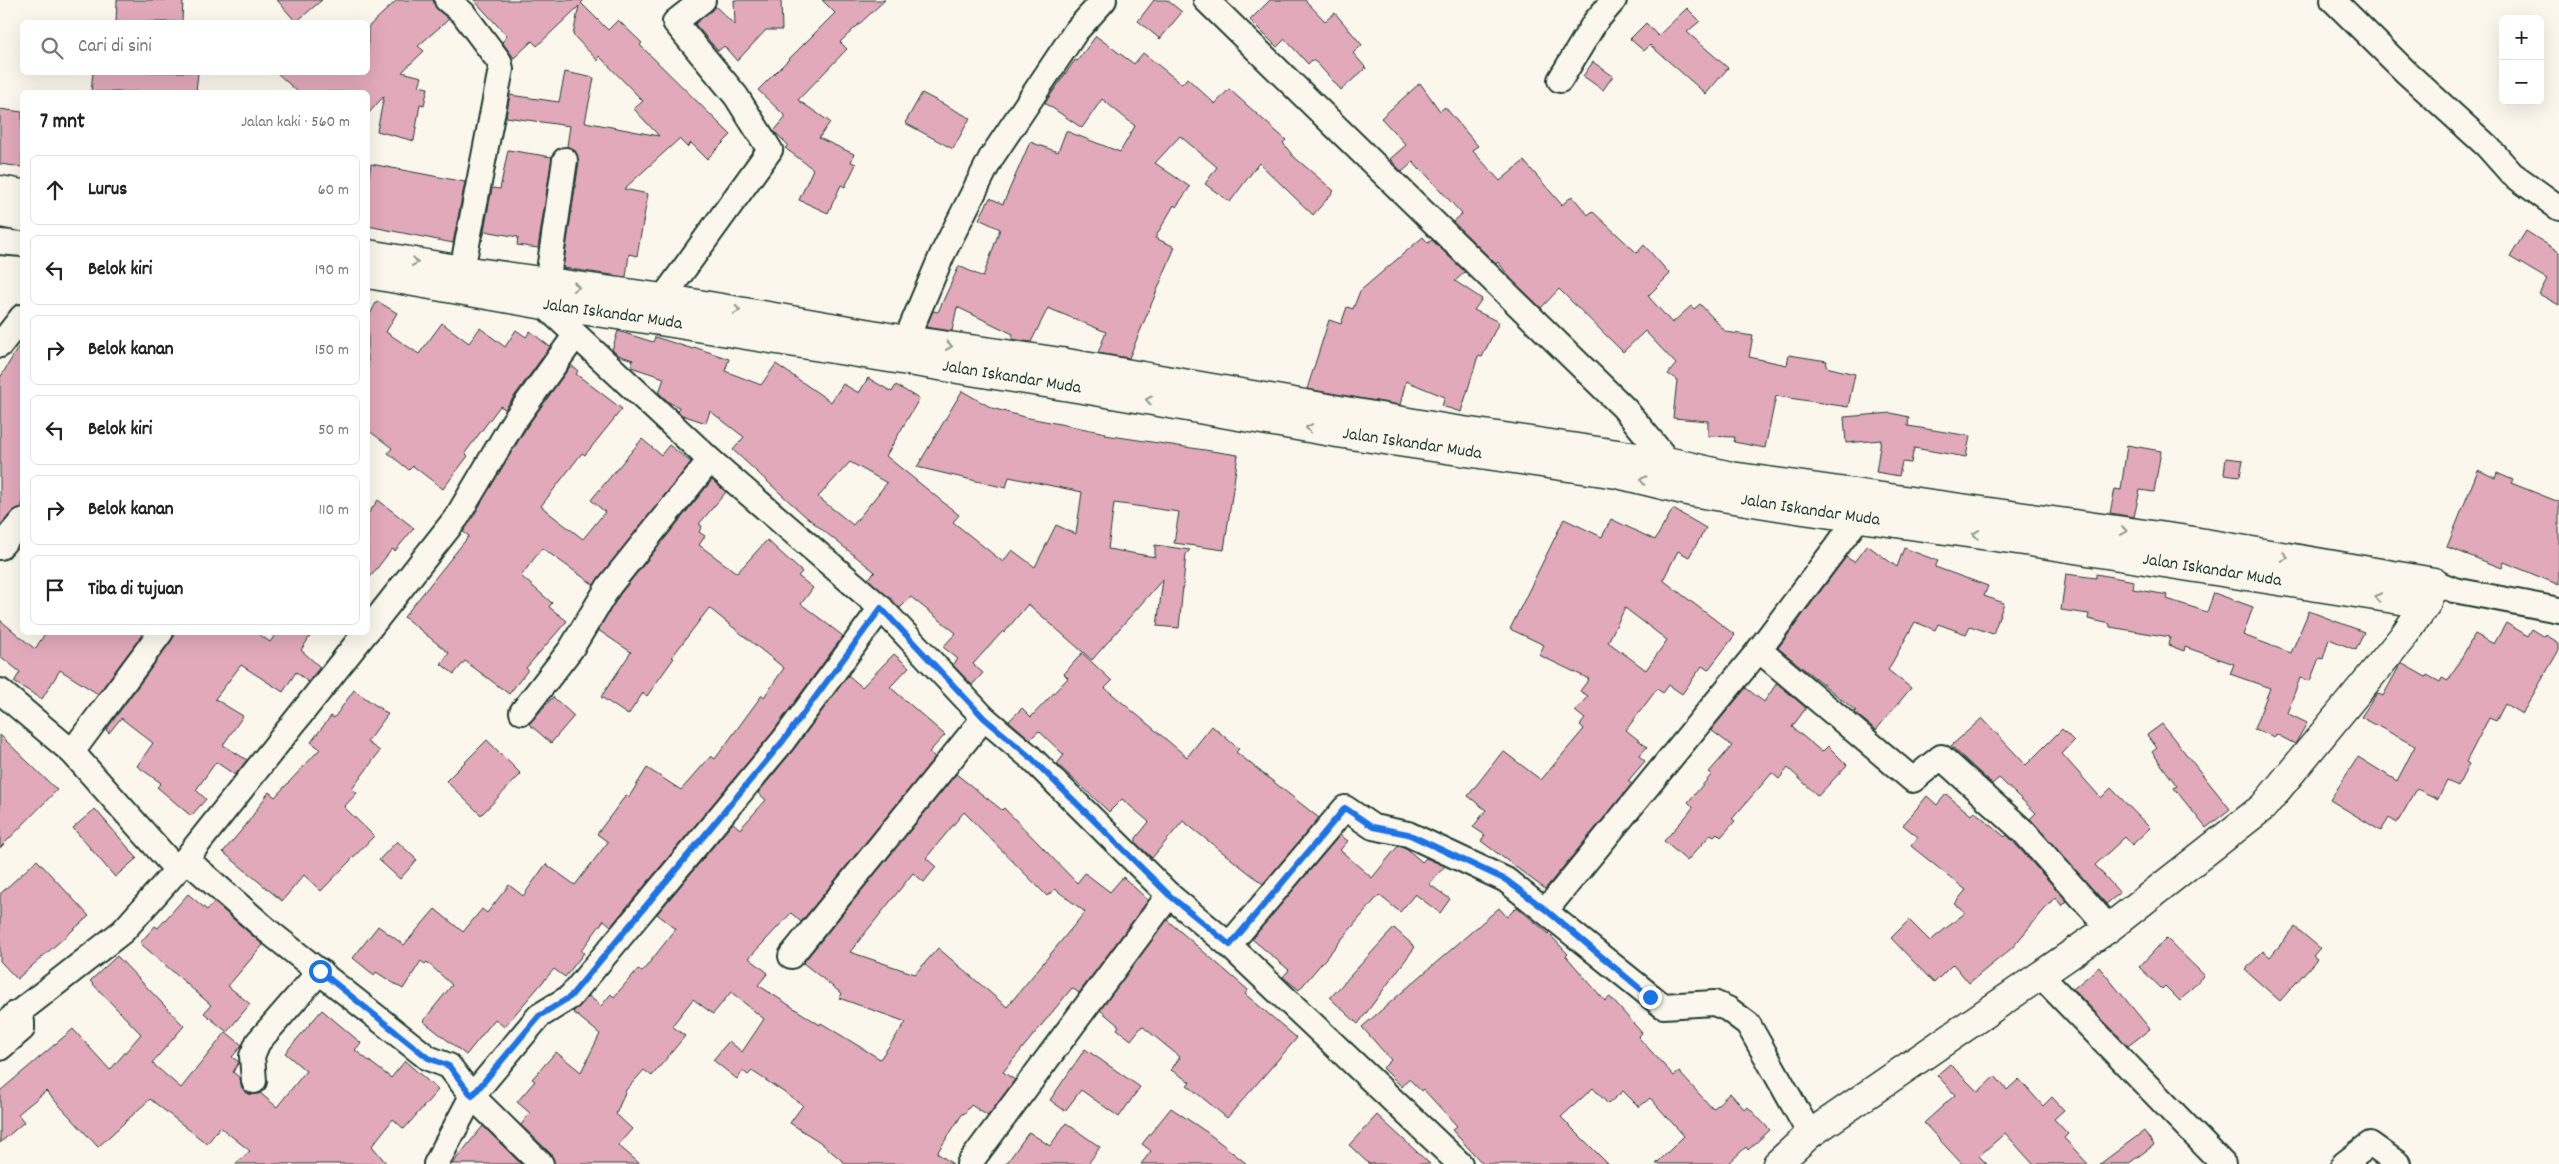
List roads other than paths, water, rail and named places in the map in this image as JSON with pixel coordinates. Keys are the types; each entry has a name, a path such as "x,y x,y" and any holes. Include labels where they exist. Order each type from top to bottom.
{"highway":[{"path":"0,190 20,194"},
{"path":"0,212 20,217"},
{"name":"Jalan Iskandar Muda","path":"370,254 462,270 546,294 662,298 906,340 1061,362 1433,426 1671,462 1741,477 2027,529 2438,592"},
{"name":"Jalan Iskandar Muda","path":"370,274 546,294 937,365 1337,433 1617,474 1691,492 1859,517 2027,529"},
{"path":"1781,1163 1810,1134 2109,928 2263,807 2336,722 2438,592"}],"street":[{"path":"447,0 463,13 499,61 501,69 462,270"},
{"path":"662,298 770,150 736,96 675,22 703,0"},
{"path":"906,340 942,255 991,158 1076,31 1104,0"},
{"path":"1206,0 1624,408 1671,462 1691,492"},
{"path":"1560,80 1595,22 1614,0"},
{"path":"2333,0 2407,73 2487,146 2512,174 2559,208"},
{"path":"564,160 546,294 575,336 710,460 881,608 984,718 1030,757 1169,895 1230,945 1460,1164"},
{"path":"0,242 20,244"},
{"path":"0,345 20,320"},
{"path":"370,627 457,516 514,421 575,336"},
{"path":"522,712 571,649 609,586 710,460"},
{"path":"1546,910 1760,650 1859,517"},
{"path":"0,547 20,523"},
{"name":"Jalan Iskandar Muda","path":"2438,592 2559,610"},
{"path":"436,1164 472,1096 539,1016 570,997 783,741 881,608"},
{"path":"72,752 159,635"},
{"path":"7,1020 123,931 181,865 364,635"},
{"path":"1760,650 1914,780 1941,757 2023,832 2109,928"},
{"path":"0,691 72,752 181,865 268,930 428,1058 449,1066 472,1096 542,1164"},
{"path":"791,956 984,718"},
{"path":"1230,945 1345,808 1373,827 1408,834 1506,880 1546,910 1663,1006 1714,1003 1728,1009 1748,1024 1810,1134"},
{"path":"969,1164 1169,895"},
{"path":"254,1081 252,1056 258,1042 320,971"},
{"path":"2041,976 2223,1164"},
{"path":"0,1048 22,1029 22,1022 7,1020"},
{"path":"2344,1164 2370,1144 2398,1164"}]}
